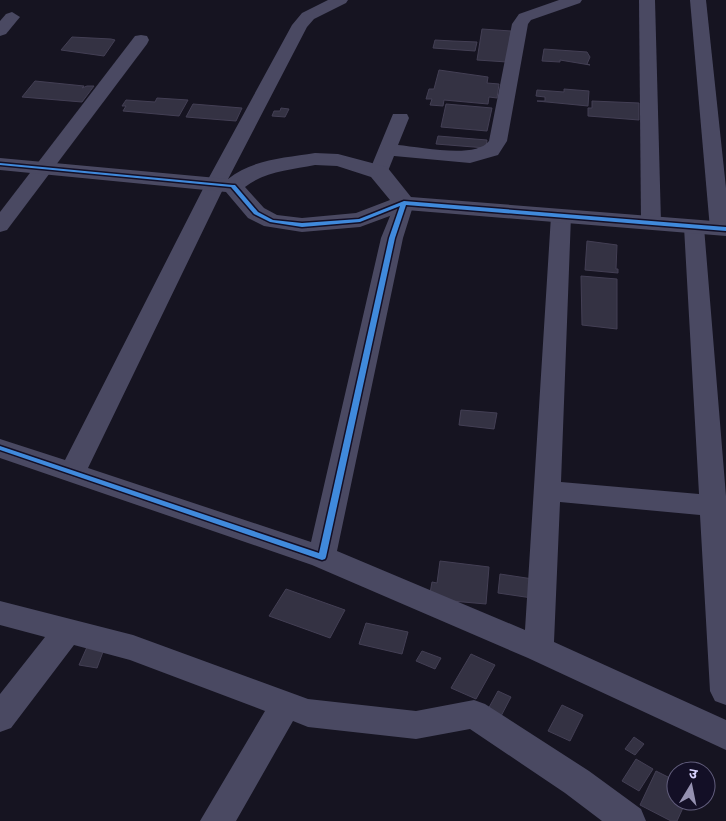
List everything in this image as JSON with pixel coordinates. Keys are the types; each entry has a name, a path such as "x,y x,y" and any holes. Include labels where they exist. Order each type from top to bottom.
{"street":[{"path":"73,472 224,184 300,25 308,16 340,0"},
{"path":"387,150 470,157 491,151 498,141 520,24 525,17 574,0"},
{"path":"646,0 651,223"},
{"path":"224,184 256,213 272,221 302,226 360,220 404,203 723,229 698,0"},
{"path":"0,31 12,17"},
{"path":"0,226 46,168 141,40"},
{"path":"379,172 400,118"},
{"path":"0,164 224,184 265,168 315,160 338,160 379,172 404,203"},
{"path":"322,557 392,238 404,203"},
{"path":"539,649 561,216"},
{"path":"694,227 726,691"},
{"path":"0,448 322,557 539,649 726,735"},
{"path":"546,491 714,506"},
{"path":"0,613 133,648 308,712 416,725 474,714 577,782 630,821"},
{"path":"0,718 67,631"},
{"path":"217,821 286,704"}],"building":[{"path":"482,29 511,31 507,62 477,60"},
{"path":"72,37 115,40 104,56 61,50"},
{"path":"435,40 477,42 475,51 433,48"},
{"path":"544,49 587,52 590,57 587,64 590,65 560,60 560,62 542,61"},
{"path":"439,70 488,77 487,83 499,84 497,98 489,97 488,104 444,100 443,106 430,105 432,99 426,99 429,89 434,89"},
{"path":"35,81 84,86 82,88 94,86 82,102 22,97"},
{"path":"564,89 589,91 588,106 537,101 545,101 545,97 536,96 537,90 564,92"},
{"path":"157,98 188,100 179,116 123,111 126,106 122,106 126,100 155,102"},
{"path":"592,101 639,103 639,120 588,116 588,108 592,108"},
{"path":"193,104 242,108 236,121 186,117"},
{"path":"446,104 492,108 487,131 441,127"},
{"path":"281,108 289,109 285,117 272,116 274,111 280,111"},
{"path":"438,136 487,140 486,148 436,144"},
{"path":"587,241 617,245 616,269 618,269 618,273 585,270"},
{"path":"581,276 617,279 617,329 582,325"},
{"path":"461,410 497,413 494,429 459,425"},
{"path":"440,561 489,567 486,604 429,599 432,582 437,583"},
{"path":"500,574 533,579 532,598 498,593"},
{"path":"286,589 345,610 330,638 269,616"},
{"path":"366,623 408,632 402,654 359,644"},
{"path":"87,647 104,649 97,668 79,665"},
{"path":"422,651 441,658 435,669 416,661"},
{"path":"471,654 495,665 476,699 451,688"},
{"path":"498,691 511,697 500,718 487,711"},
{"path":"562,705 583,715 570,741 548,731"},
{"path":"634,737 644,744 635,755 625,749"},
{"path":"636,759 653,769 639,791 622,781"},
{"path":"656,771 666,776 666,811 682,811 677,821 671,821 640,805"}],"cycle path":[{"path":"0,164 233,186 256,213 272,221 302,225 360,220 404,203 726,229"},
{"path":"0,448 322,557 392,238 404,203"}]}
